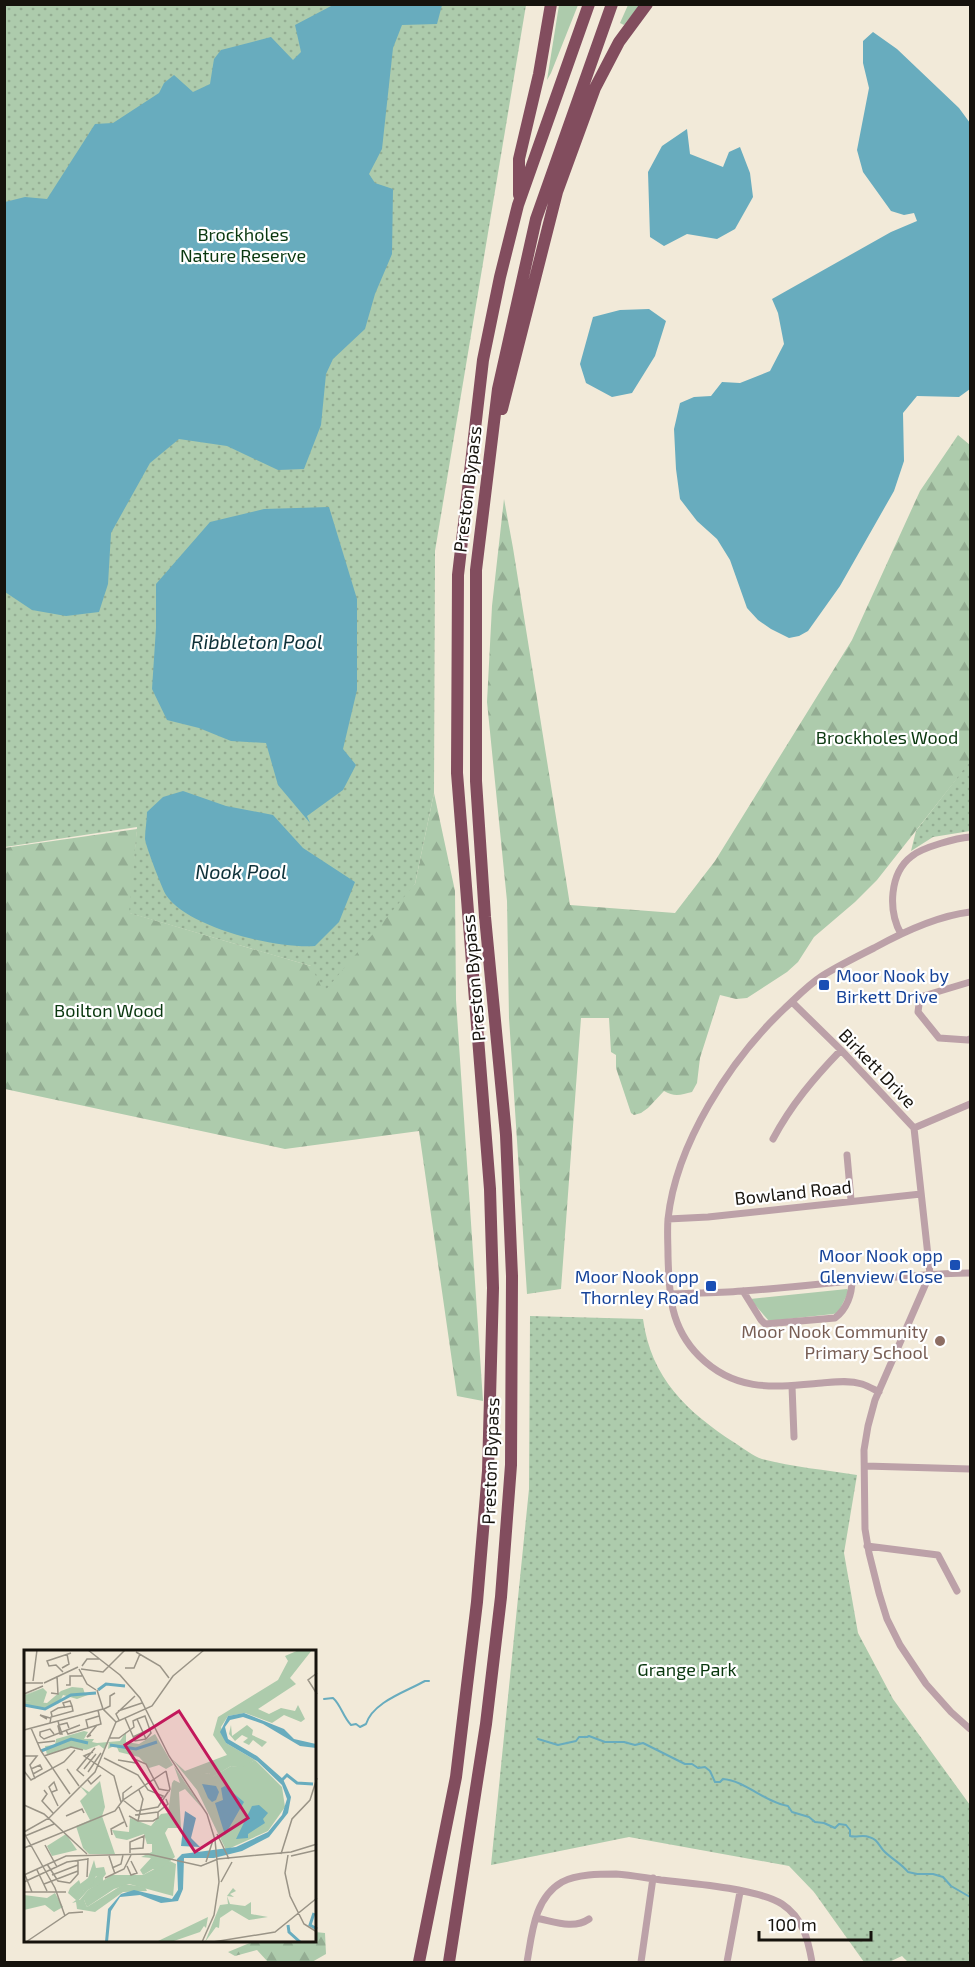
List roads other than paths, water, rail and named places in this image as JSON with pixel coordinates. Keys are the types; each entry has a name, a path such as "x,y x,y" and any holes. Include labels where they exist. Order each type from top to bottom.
{"highway":[{"path":"518,205 519,159 539,74 552,4"},
{"name":"Preston Bypass","path":"419,1962 456,1777 477,1602 488,1471 493,1288 490,1190 458,773 456,725 459,552 483,360 500,277 518,205 589,4"},
{"name":"Preston Bypass","path":"448,1962 486,1724 501,1597 511,1466 512,1276 506,1135 485,917 476,780 476,570 498,389 536,219 612,4"},
{"path":"490,452 557,192 595,88 619,42 647,4"}],"street":[{"path":"901,934 894,922 893,899 899,871 912,855 958,838 970,837"},
{"path":"879,1392 862,1384 847,1381 762,1386 743,1383 712,1368 697,1355 679,1330 669,1294 668,1219 675,1186 687,1149 710,1105 741,1056 767,1025 820,977 901,934 956,914 970,912"},
{"path":"970,982 920,997 918,1012 939,1038 969,1040 970,1050"},
{"name":"Birkett Drive","path":"792,1002 841,1050 914,1128 930,1274"},
{"path":"773,1139 786,1115 804,1091 841,1050"},
{"path":"914,1128 970,1104"},
{"path":"847,1155 851,1200"},
{"name":"Bowland Road","path":"668,1219 708,1217 921,1194"},
{"path":"669,1294 743,1291 852,1280 970,1273"},
{"path":"930,1274 879,1392 868,1426 864,1450 865,1529 867,1546 883,1606 900,1645 926,1684 970,1729"},
{"path":"743,1291 746,1299 765,1324 835,1318 852,1293 852,1280"},
{"path":"792,1386 794,1437"},
{"path":"865,1466 970,1469"},
{"path":"867,1546 938,1555 957,1591"},
{"path":"527,1962 538,1909 546,1896 562,1882 580,1876 616,1874 759,1894 781,1904 798,1918 805,1932 812,1962"},
{"path":"641,1962 653,1878"},
{"path":"727,1962 740,1892"},
{"path":"536,1918 572,1925 583,1923 588,1919"}],"water":[{"path":"333,5 442,5 437,24 402,25 393,48 382,149 369,174 375,183 393,189 392,254 375,294 365,329 333,359 326,374 321,425 304,469 278,470 227,446 179,439 150,463 111,533 108,584 99,612 66,616 32,610 5,592 5,202 25,197 47,199 95,124 113,123 159,93 164,83 174,75 193,92 210,84 214,59 221,50 271,37 293,60 301,52 295,25"},
{"path":"873,32 897,49 959,108 970,123 970,389 959,397 917,396 903,413 904,461 894,491 840,586 808,631 789,638 758,620 747,608 730,560 717,539 697,521 680,499 674,429 680,403 694,397 711,396 722,382 740,383 770,371 784,344 778,313 772,299 891,232 917,221 914,213 904,215 891,211 863,172 857,150 869,88 863,63 863,41"},
{"path":"687,129 690,154 723,167 729,152 740,147 750,173 753,197 735,229 717,239 687,234 664,246 650,237 648,172 662,146"},
{"path":"649,309 666,321 655,356 632,393 612,397 586,383 580,364 593,317 620,310"},
{"name":"Ribbleton Pool","path":"329,507 357,599 357,690 343,749 356,765 343,790 307,816 310,823 278,785 266,743 231,741 199,728 167,720 152,689 156,584 210,522 264,509"},
{"name":"Nook Pool","path":"183,791 226,806 273,815 303,848 355,882 339,922 315,946 299,946 234,934 193,917 177,907 164,891 145,836 147,812 163,797"}],"waterway":[{"path":"324,1699 333,1698 351,1725 356,1724 360,1727 366,1724 370,1716 382,1704 429,1681"},
{"path":"538,1739 558,1745 576,1741 579,1737 589,1736 605,1742 624,1742 635,1745 643,1743 685,1764 692,1764 698,1768 705,1767 710,1771 715,1782 723,1779 739,1784 779,1804 788,1806 792,1812 809,1817 815,1822 835,1828 839,1824 846,1825 850,1830 850,1836 874,1839 908,1872 943,1877 951,1886 970,1897"}],"place":[{"name":"Moor Nook by Birkett Drive","path":"824,985"},
{"name":"Moor Nook opp Glenview Close","path":"955,1265"},
{"name":"Moor Nook opp Thornley Road","path":"711,1286"},
{"name":"Moor Nook Community Primary School","path":"940,1341"}],"park label":[{"name":"Brockholes Nature Reserve","path":"243,244"},
{"name":"Brockholes Wood","path":"887,737"},
{"name":"Boilton Wood","path":"109,1010"},
{"name":"Grange Park","path":"687,1669"}]}
